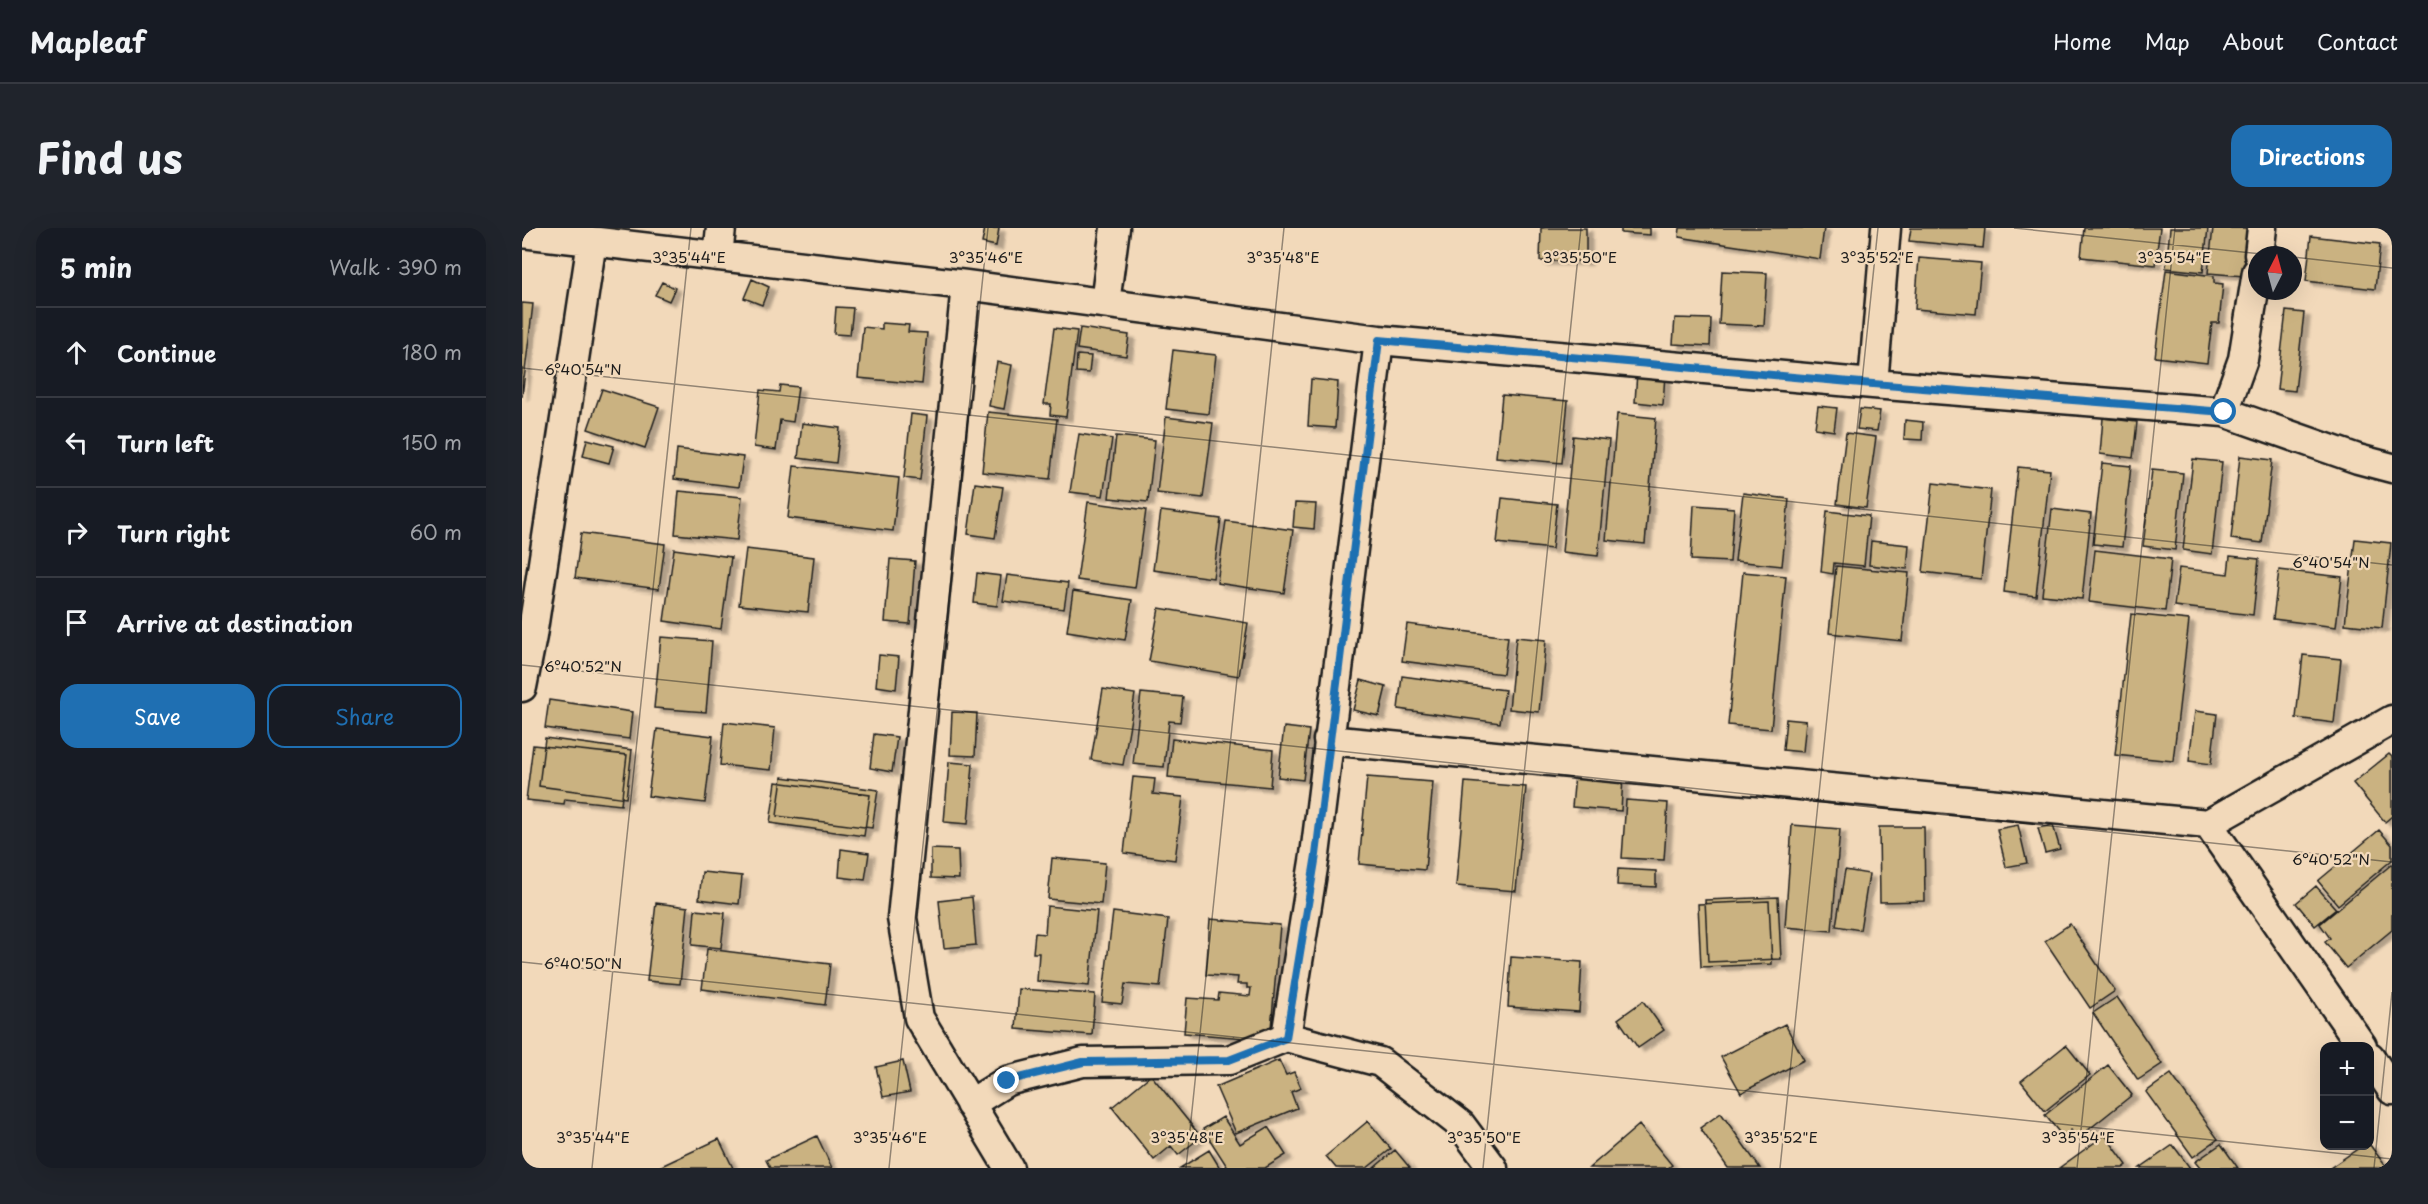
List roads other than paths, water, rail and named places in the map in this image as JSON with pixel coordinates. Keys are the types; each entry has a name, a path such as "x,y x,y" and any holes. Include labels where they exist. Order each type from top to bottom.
{"street":[{"path":"1105,303 1115,228"},
{"path":"1873,384 1886,228"},
{"path":"2260,246 2262,228"},
{"path":"522,233 592,241 720,242 966,285 1379,340 1873,384 2224,412 2358,459 2392,468"},
{"path":"522,687 527,636 592,241"},
{"path":"966,285 902,918 919,1018 1009,1168"},
{"path":"2224,412 2243,359 2252,300"},
{"path":"1286,1038 1316,855 1328,740 1379,340"},
{"path":"1328,740 2208,824 2392,720"},
{"path":"2208,824 2359,1042"},
{"path":"970,1104 1007,1081 1083,1062 1229,1060 1286,1038 1380,1062 1461,1125 1493,1168"},
{"path":"2374,1063 2392,1090"}]}
